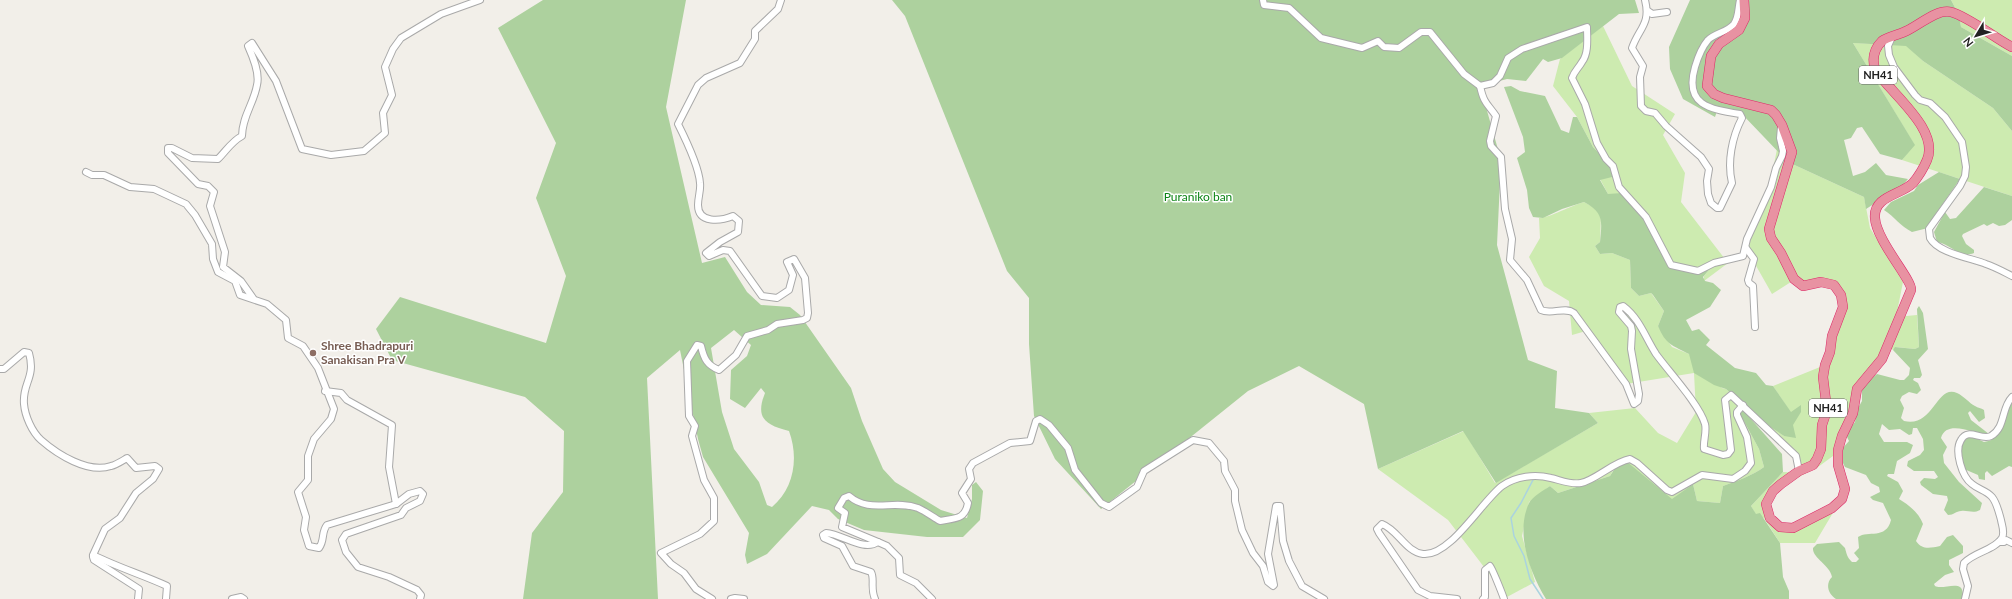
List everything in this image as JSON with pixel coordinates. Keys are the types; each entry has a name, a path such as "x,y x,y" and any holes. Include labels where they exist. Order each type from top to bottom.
{"highway":[{"name":"NH41","path":"1744,0 1745,18 1739,30 1719,44 1711,56 1707,86 1714,94 1723,98 1771,110 1776,115 1782,125 1792,152 1769,229 1771,238 1781,252 1790,274 1798,284 1803,286 1821,282 1834,285 1841,296 1843,307 1832,336 1830,352 1825,365 1823,377 1828,410 1822,425 1821,449 1813,465 1799,471 1773,491 1766,504 1770,518 1780,527 1793,528 1832,508 1842,499 1845,488 1838,465 1838,450 1842,436 1854,413 1857,389 1882,359 1911,290 1911,283 1899,268 1881,237 1875,218 1876,211 1882,201 1912,183 1927,159 1930,149 1924,130 1875,69 1873,63 1876,48 1883,40 1915,28 1931,16 1947,11 1959,15 2012,46"}],"street":[{"path":"253,298 241,281 223,268 225,252 210,206 214,192 208,186 198,184 168,153 168,148 172,148 192,158 218,159 228,150 235,140 242,136 242,127 258,84 254,58 248,46 252,43 276,82 302,149 331,156 364,151 385,133 383,113 392,95 385,67 393,49 401,38 441,14 480,0"},
{"path":"712,599 696,589 684,573 671,564 661,552 700,534 714,521 714,498 704,480 692,436 695,426 689,416 687,361 697,345 701,346 705,361 719,370 736,355 747,336 768,330 777,324 803,320 807,318 808,313 805,278 794,259 787,262 793,275 789,290 777,298 762,296 730,251 723,250 709,256 706,253 720,242 738,232 739,221 733,216 721,221 714,221 704,217 698,207 700,182 688,145 678,124 698,85 706,78 740,63 755,39 755,31 778,9 781,0"},
{"path":"1263,0 1264,5 1289,8 1321,38 1362,48 1378,41 1384,47 1399,48 1421,32 1430,32 1464,74 1480,86 1485,103 1496,116 1490,141 1501,157 1505,209 1512,239 1509,256 1510,260 1527,280 1541,310 1545,312 1569,310 1574,313 1626,384 1634,404 1638,401 1638,394 1631,349 1632,331 1631,326 1619,310 1622,306 1641,325 1649,343 1678,381 1702,418 1705,428 1703,447 1705,450 1723,455 1728,454 1731,450 1725,400 1731,395 1796,456 1799,471"},
{"path":"1645,0 1648,11 1646,23 1636,36 1632,48 1643,66 1640,77 1641,106 1646,111 1655,112 1666,126 1701,157 1709,169 1707,182 1711,203 1717,208 1720,208 1732,182 1730,173 1731,150 1737,127 1742,118 1740,114 1708,108 1698,100 1692,89 1692,79 1700,52 1709,39 1734,23 1738,15 1740,0"},
{"path":"1648,11 1652,14 1667,12"},
{"path":"1480,86 1494,83 1500,76 1508,58 1522,49 1587,28 1588,44 1583,62 1575,69 1572,78 1585,104 1597,144 1613,166 1618,187 1646,217 1671,265 1698,271 1714,262 1743,256 1747,239 1771,187 1776,168 1782,156 1783,151 1780,138 1782,125"},
{"path":"1892,37 1888,46 1889,55 1894,67 1920,100 1930,103 1945,117 1962,142 1966,167 1964,176 1960,186 1930,229 1930,238 1937,246 1963,258 1986,264 2012,276"},
{"path":"86,172 92,175 104,175 130,187 154,189 186,204 195,215 212,244 213,259 218,272 235,281 240,295 253,298 267,304 286,320 288,338 303,346 318,368 325,391 334,409 331,419 314,439 308,456 308,480 298,492 306,517 304,530 309,546 319,548 323,543 324,528 327,524 396,504 408,494 420,491 423,494 420,501 406,508 401,515 346,534 342,540 346,552 358,567 389,577 417,590 421,595 420,599"},
{"path":"1746,248 1754,259 1748,280 1753,286 1752,302 1755,327"},
{"path":"0,369 4,369 24,352 29,353 32,368 31,376 27,383 24,403 29,422 40,439 75,463 91,467 110,467 127,458 136,468 155,466 159,469 154,479 136,493 120,518 105,529 93,555 94,560 139,589 138,599"},
{"path":"325,391 340,393 347,400 392,425 389,467 396,504"},
{"path":"1965,599 1968,584 1963,571 1964,562 2002,538 2003,528 1995,503 1986,491 1969,482 1960,465 1959,444 1963,436 1969,434 1984,437 1994,434 2001,424 2005,406 2012,397"},
{"path":"1457,599 1430,596 1418,590 1379,533 1377,529 1378,526 1382,524 1386,525 1408,546 1423,554 1430,553 1447,545 1496,491 1512,480 1524,477 1539,475 1565,482 1581,483 1630,459 1637,463 1667,490 1672,492 1702,475 1733,479 1745,471 1750,463 1747,437 1737,415 1737,412 1742,405"},
{"path":"932,599 916,583 900,575 899,558 887,546 842,527 844,513 838,508 844,498 849,496 857,503 876,506 895,504 918,508 940,521 961,516 966,512 968,503 962,493 971,479 969,469 973,463 1010,443 1030,441 1036,421 1040,419 1049,425 1068,448 1075,470 1101,503 1109,507 1137,487 1144,471 1193,440 1209,443 1224,461 1225,471 1235,490 1235,501 1242,530 1253,553 1263,566 1268,582 1273,586 1274,585 1268,554 1276,506 1280,506 1288,561 1302,586 1324,599"},
{"path":"874,599 871,588 874,578 871,572 853,566 842,546 827,541 823,535 826,533 833,533 865,546 873,546 878,542"},
{"path":"1997,542 2004,542 2006,540 2012,543"},
{"path":"93,555 114,566 137,572 167,586 166,599"},
{"path":"1484,599 1485,570 1490,566 1494,569 1497,584 1504,599"},
{"path":"232,599 241,597 244,599"},
{"path":"731,599 744,599"}],"green space":[{"path":"543,0 686,0 666,107 702,263 725,257 747,292 761,305 790,307 800,315 851,388 862,421 883,469 895,482 941,510 967,518 972,499 972,485 976,482 983,491 980,520 963,537 927,537 864,530 838,519 829,510 812,506 767,554 747,564 745,555 749,533 703,457 680,350 647,378 658,599 523,599 532,533 563,492 564,431 525,397 392,360 376,329 400,297 546,343 566,276 536,198 556,143 498,28","holes":["734,330 751,345 747,356 731,370 730,399 745,408 761,388 765,393 761,409 764,419 774,426 789,431 794,452 794,462 790,482 779,500 772,507 767,505 759,482 734,449 722,412 711,348"]},
{"name":"Puraniko ban","path":"892,0 1635,0 1639,13 1619,14 1562,58 1548,62 1543,59 1526,81 1507,79 1480,86 1501,160 1497,245 1528,360 1557,371 1555,408 1589,413 1598,423 1496,483 1463,431 1378,469 1364,404 1299,366 1248,391 1101,509 1055,459 1034,416 1029,344 1029,298 1007,271 905,16"},
{"path":"1690,0 1951,0 1959,15 1961,27 2012,56 2012,131 1993,108 1923,61 1906,46 1853,43 1915,145 1902,160 1880,154 1862,127 1857,128 1851,138 1844,140 1853,176 1865,172 1876,163 1886,175 1908,179 1902,186 1866,209 1864,197 1788,162 1741,113 1718,108 1715,117 1683,99 1670,69 1669,47"},
{"path":"1951,0 2012,0 2012,56 1961,27 1959,15"},
{"path":"1603,26 1632,86 1675,114 1663,135 1685,173 1681,202 1728,263 1704,281 1704,276 1712,266 1696,274 1675,268 1608,194 1600,179 1612,167 1593,147 1577,117 1553,86 1560,59"},
{"path":"1853,43 1906,45 1923,61 1993,108 2012,131 2012,196 1902,160 1914,144"},
{"path":"1511,86 1520,91 1545,96 1561,130 1569,133 1573,117 1577,117 1593,147 1612,167 1612,177 1600,180 1608,194 1622,193 1638,207 1669,264 1696,274 1713,265 1703,277 1705,281 1713,283 1721,290 1710,307 1686,320 1692,331 1699,329 1710,340 1706,345 1735,368 1756,373 1766,385 1773,386 1791,412 1801,405 1801,412 1793,425 1796,438 1784,436 1769,426 1726,389 1714,385 1694,373 1689,354 1670,344 1661,332 1658,326 1664,311 1653,295 1651,293 1639,296 1631,288 1630,260 1612,253 1600,254 1595,246 1600,242 1601,223 1598,214 1591,206 1584,202 1562,209 1543,218 1533,217 1529,208 1527,190 1517,158 1525,152 1523,137 1504,87"},
{"path":"1777,149 1788,162 1864,197 1870,228 1903,282 1896,317 1917,315 1919,347 1915,349 1896,347 1893,350 1886,343 1852,400 1847,418 1835,444 1833,456 1818,467 1789,482 1770,500 1774,517 1782,525 1787,526 1840,501 1815,543 1780,543 1764,518 1756,515 1751,506 1783,472 1805,473 1796,453 1763,425 1758,426 1743,410 1740,414 1759,449 1764,467 1750,475 1723,486 1720,503 1697,501 1693,484 1672,500 1616,465 1610,476 1558,493 1550,486 1529,502 1522,536 1535,582 1507,597 1448,520 1378,469 1464,431 1495,483 1598,423 1589,413 1635,408 1658,433 1677,443 1696,412 1694,373 1626,384 1586,331 1572,335 1569,301 1544,286 1529,257 1540,238 1539,218 1584,202 1593,207 1601,215 1600,242 1595,246 1600,254 1612,253 1630,260 1631,288 1639,296 1651,293 1664,311 1658,326 1672,347 1689,354 1722,388 1726,389 1784,436 1800,412 1801,406 1791,413 1773,386 1825,365 1843,307 1834,285 1803,286 1794,280 1772,294 1746,248 1769,190"},
{"path":"1939,172 1960,179 1933,218 1928,228 1912,232 1884,210 1891,202 1914,191 1918,185"},
{"path":"1984,187 2012,196 2012,220 2005,225 1999,226 1993,223 1987,226 1984,224 1963,234 1962,236 1966,244 1974,250 1974,253 1959,253 1947,245 1937,242 1934,232 1945,212 1950,219 1956,218"},
{"path":"1919,306 1923,313 1928,349 1918,360 1922,375 1920,378 1914,378 1913,380 1918,383 1921,390 1917,394 1909,392 1902,396 1900,400 1904,408 1901,418 1904,421 1914,421 1922,418 1944,395 1950,392 1960,394 1976,407 1984,410 1985,418 1979,422 1970,411 1968,413 1971,420 1989,434 1987,436 1968,430 1955,428 1944,432 1941,438 1947,447 1943,455 1944,463 1959,482 1982,503 1980,510 1975,512 1959,511 1948,515 1944,510 1948,500 1947,496 1933,494 1921,485 1920,482 1924,478 1935,479 1938,477 1934,471 1914,471 1907,466 1908,461 1920,455 1924,450 1923,439 1917,428 1913,428 1912,434 1909,435 1900,429 1889,430 1882,424 1879,434 1884,442 1907,442 1913,445 1910,453 1897,461 1894,474 1888,474 1887,476 1898,482 1903,491 1899,499 1919,516 1923,524 1916,541 1918,544 1926,548 1940,546 1947,537 1953,535 1963,546 1963,553 1949,560 1949,565 1954,572 1945,575 1934,584 1935,586 1939,587 1958,586 1963,592 1962,599 1836,599 1828,589 1832,577 1831,573 1815,555 1813,548 1817,544 1839,542 1845,548 1847,556 1850,560 1852,562 1856,562 1859,559 1854,553 1859,548 1858,537 1885,530 1889,526 1891,520 1883,503 1873,500 1870,497 1880,492 1879,487 1871,483 1866,475 1845,467 1842,461 1842,449 1849,441 1847,437 1843,437 1855,422 1857,410 1862,401 1862,386 1877,374 1900,380 1904,380 1909,375 1910,368 1893,350 1895,347 1915,349 1919,347 1917,309"},
{"path":"2012,399 2012,467 2009,466 1992,476 1987,471 1985,473 1985,480 1979,479 1978,475 1964,469 1961,449 1963,438 1969,435 1984,442 1996,436 2003,425"},
{"path":"1743,410 1782,454 1783,472 1751,506 1756,514 1760,513 1780,543 1783,577 1789,591 1789,599 1546,599 1530,565 1524,540 1525,515 1529,503 1533,498 1550,486 1558,493 1610,476 1617,465 1626,461 1672,499 1693,484 1697,501 1720,503 1723,486 1750,475 1764,467 1759,449 1740,414"}],"waterway":[{"path":"1534,478 1511,518 1514,536 1524,556 1530,579 1543,599"}],"place":[{"name":"Shree Bhadrapuri Sanakisan Pra V","path":"313,353"}]}
